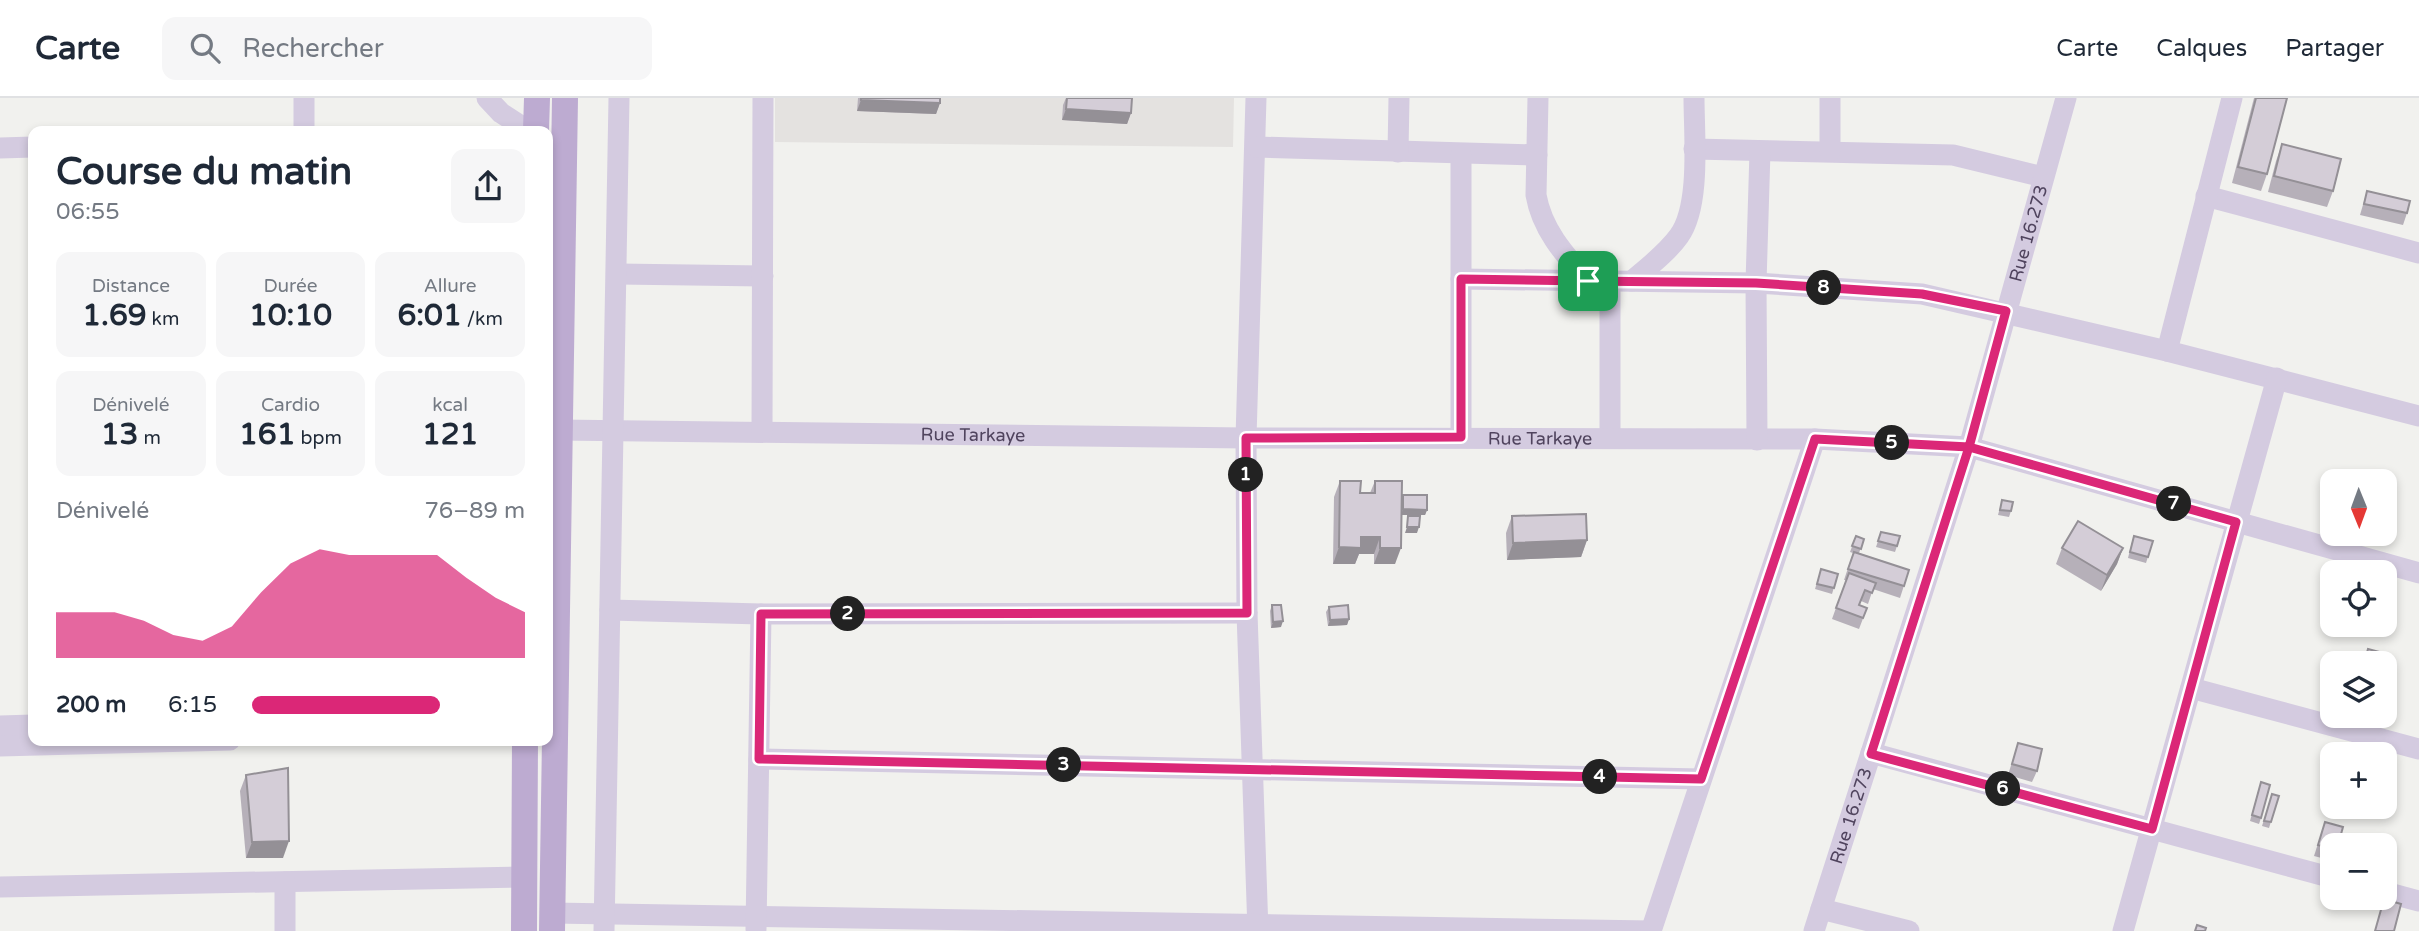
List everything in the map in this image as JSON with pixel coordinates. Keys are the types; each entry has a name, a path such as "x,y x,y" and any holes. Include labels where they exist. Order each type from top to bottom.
{"main road":[{"path":"536,126 537,98"},
{"path":"553,639 565,98"},
{"path":"524,931 525,746"},
{"path":"551,746 552,922"}],"street":[{"path":"304,98 304,126"},
{"path":"487,98 501,113 521,126"},
{"path":"604,923 618,274 619,98"},
{"path":"762,432 763,98"},
{"path":"1256,98 1257,148 1246,438 1247,613 1258,928"},
{"path":"1398,152 1399,98"},
{"path":"1538,98 1538,210 1554,240 1588,281"},
{"path":"1632,281 1681,234 1689,206 1694,149 1694,98"},
{"path":"1830,98 1830,151"},
{"name":"Rue 16.273","path":"1814,931 1969,447 2066,98"},
{"path":"2167,351 2232,98"},
{"path":"0,148 28,147"},
{"path":"1257,148 1537,155"},
{"path":"1694,149 1953,155 2043,177"},
{"path":"1757,440 1756,283 1760,150"},
{"path":"1461,155 1461,437"},
{"path":"2206,196 2419,253"},
{"path":"618,274 763,276"},
{"path":"1461,279 1756,283 1922,294 2006,311 2419,416"},
{"path":"1610,282 1610,438"},
{"path":"2123,931 2277,379"},
{"name":"Rue Tarkaye","path":"558,430 1246,438 1815,439 1969,447 2419,573"},
{"path":"552,922 1651,931 1815,439"},
{"path":"610,610 761,614 1247,613"},
{"path":"756,924 761,614"},
{"path":"2190,688 2419,749"},
{"path":"0,726 28,725"},
{"path":"0,746 28,745"},
{"path":"1871,754 2320,874"},
{"path":"759,759 1701,779"},
{"path":"0,887 524,877"},
{"path":"285,882 285,931"},
{"path":"2397,895 2419,901"},
{"path":"1821,909 1909,931"}],"shaded area":[{"path":"775,98 1234,98 1233,147 775,142"}],"building":[{"path":"940,98 940,103 861,100"},
{"path":"1067,98 1132,98 1131,113 1066,109"},
{"path":"2256,98 2287,98 2267,174 2238,167"},
{"path":"2282,144 2341,159 2333,191 2274,176"},
{"path":"2367,191 2410,201 2407,213 2364,204"},
{"path":"1340,481 1361,481 1360,493 1375,493 1375,481 1402,481 1401,548 1380,548 1380,537 1361,537 1361,548 1339,547"},
{"path":"1403,495 1427,495 1427,510 1403,509"},
{"path":"2002,500 2013,502 2011,511 2000,510"},
{"path":"1586,514 1587,540 1513,543 1512,516"},
{"path":"1408,516 1420,516 1419,527 1407,527"},
{"path":"2078,521 2123,548 2107,575 2062,548"},
{"path":"1881,532 1900,536 1897,546 1878,541"},
{"path":"1856,536 1864,539 1861,549 1852,546"},
{"path":"2134,536 2153,541 2148,557 2130,552"},
{"path":"1854,552 1909,570 1904,586 1848,569"},
{"path":"1821,569 1838,574 1834,588 1817,584"},
{"path":"1849,573 1876,583 1872,593 1865,590 1859,605 1867,608 1863,618 1836,608"},
{"path":"1272,605 1281,605 1283,621 1273,622"},
{"path":"1348,605 1349,619 1330,620 1329,607"},
{"path":"2018,743 2042,749 2037,771 2012,764"},
{"path":"288,768 289,841 252,842 246,775"},
{"path":"2261,782 2270,785 2261,818 2252,815"},
{"path":"2272,794 2279,796 2271,822 2264,821"},
{"path":"2325,822 2343,827 2341,833 2322,833"},
{"path":"2397,903 2401,904 2394,931 2375,931 2381,910 2397,910"},
{"path":"2197,925 2206,928 2205,931 2195,931"}],"route":[{"path":"1588,281 1461,279 1461,437 1246,438 1247,613 761,614 759,759 1701,779 1815,439 1969,447 1871,754 2152,829 2236,522 1969,447 2006,311 1922,294 1756,283 1588,281"}]}
